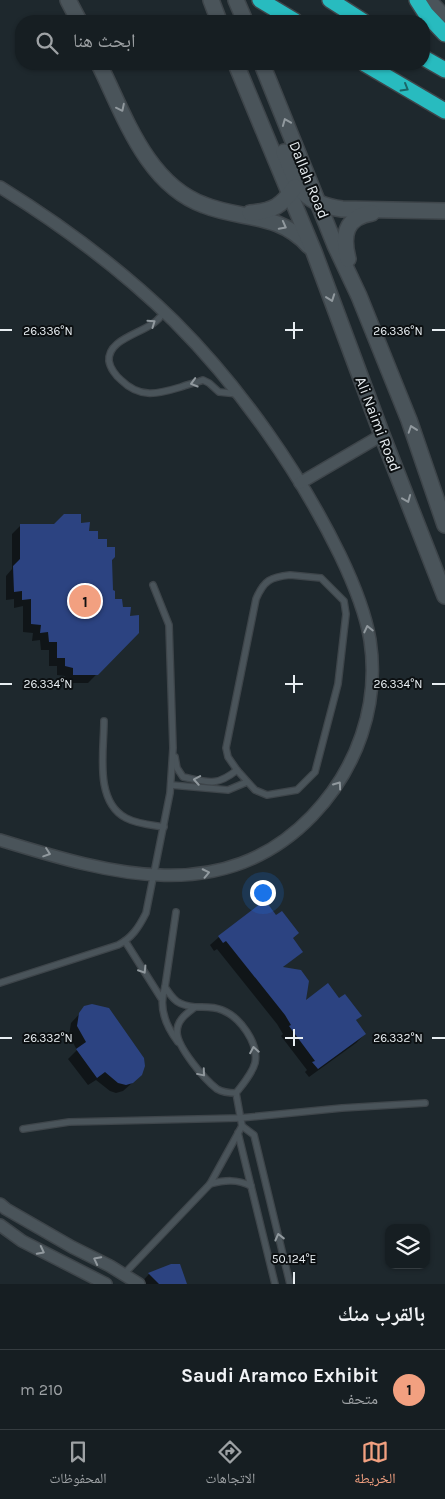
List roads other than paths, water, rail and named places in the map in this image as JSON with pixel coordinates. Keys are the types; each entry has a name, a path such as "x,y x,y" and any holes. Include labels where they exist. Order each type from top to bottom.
{"highway":[{"path":"260,0 285,15"},
{"path":"330,0 354,15"},
{"path":"417,0 427,15"},
{"path":"430,18 445,34"},
{"path":"430,61 445,70"},
{"path":"375,70 445,111"}],"main road":[{"path":"68,0 76,15"},
{"path":"211,0 217,15"},
{"path":"236,0 242,15"},
{"path":"428,0 445,18"},
{"path":"102,70 142,150 154,168 167,182 183,195 202,205 274,222 297,234 314,252"},
{"name":"Dallah Road","path":"239,70 293,189 314,252"},
{"path":"244,70 260,95 293,189 318,203 342,209 445,211"},
{"name":"Dallah Road","path":"264,70 335,246 359,296"},
{"path":"219,210 249,213 264,212 280,205 293,189 300,168 298,152"},
{"path":"359,296 345,249 345,234 348,228 354,220 369,214 414,210"},
{"name":"Ali Naimi Road","path":"314,252 382,435 445,596"},
{"name":"Ali Naimi Road","path":"359,296 409,420 445,525"}],"street":[{"path":"0,187 103,258 163,312 210,361 238,394 300,483 334,544 357,593 370,641 372,666 368,713 363,734 348,768 325,803 295,832 258,856 202,874 154,876 110,870 0,840"},
{"path":"300,483 382,435"},
{"path":"0,1204 139,1284"},
{"path":"0,1225 22,1241 106,1284"}],"lane":[{"path":"163,312 156,322 124,339 116,346 110,354 109,362 115,374 131,389 139,392 162,392 203,380 219,392 238,394"},
{"path":"274,577 321,578 344,601 346,614 338,684 315,772 297,790 267,795 255,790 248,782 228,757 226,748 256,599 261,587 274,577"},
{"path":"0,983 93,954 125,941 141,924 146,913 172,785 173,748 169,625 153,584"},
{"path":"104,721 104,780 108,800 114,809 126,818 144,824 164,827"},
{"path":"173,748 177,768 183,777 212,782 226,780 237,770"},
{"path":"172,785 228,790 248,782"},
{"path":"176,912 162,998 163,1014 168,1029 198,1068 219,1090 236,1093"},
{"path":"125,941 162,998"},
{"path":"165,987 171,997 181,1005 212,1007 224,1010 243,1025 256,1051 255,1064 247,1079 236,1093 242,1126 254,1135 290,1284"},
{"path":"180,1044 177,1032 179,1022 195,1007"},
{"path":"23,1129 96,1120 240,1118 342,1108 425,1103"},
{"path":"124,1274 210,1184 242,1126"},
{"path":"238,1133 275,1284"},
{"path":"210,1184 224,1180 235,1180 251,1186"}],"place":[{"name":"Saudi Aramco Exhibit","path":"85,601"}]}
